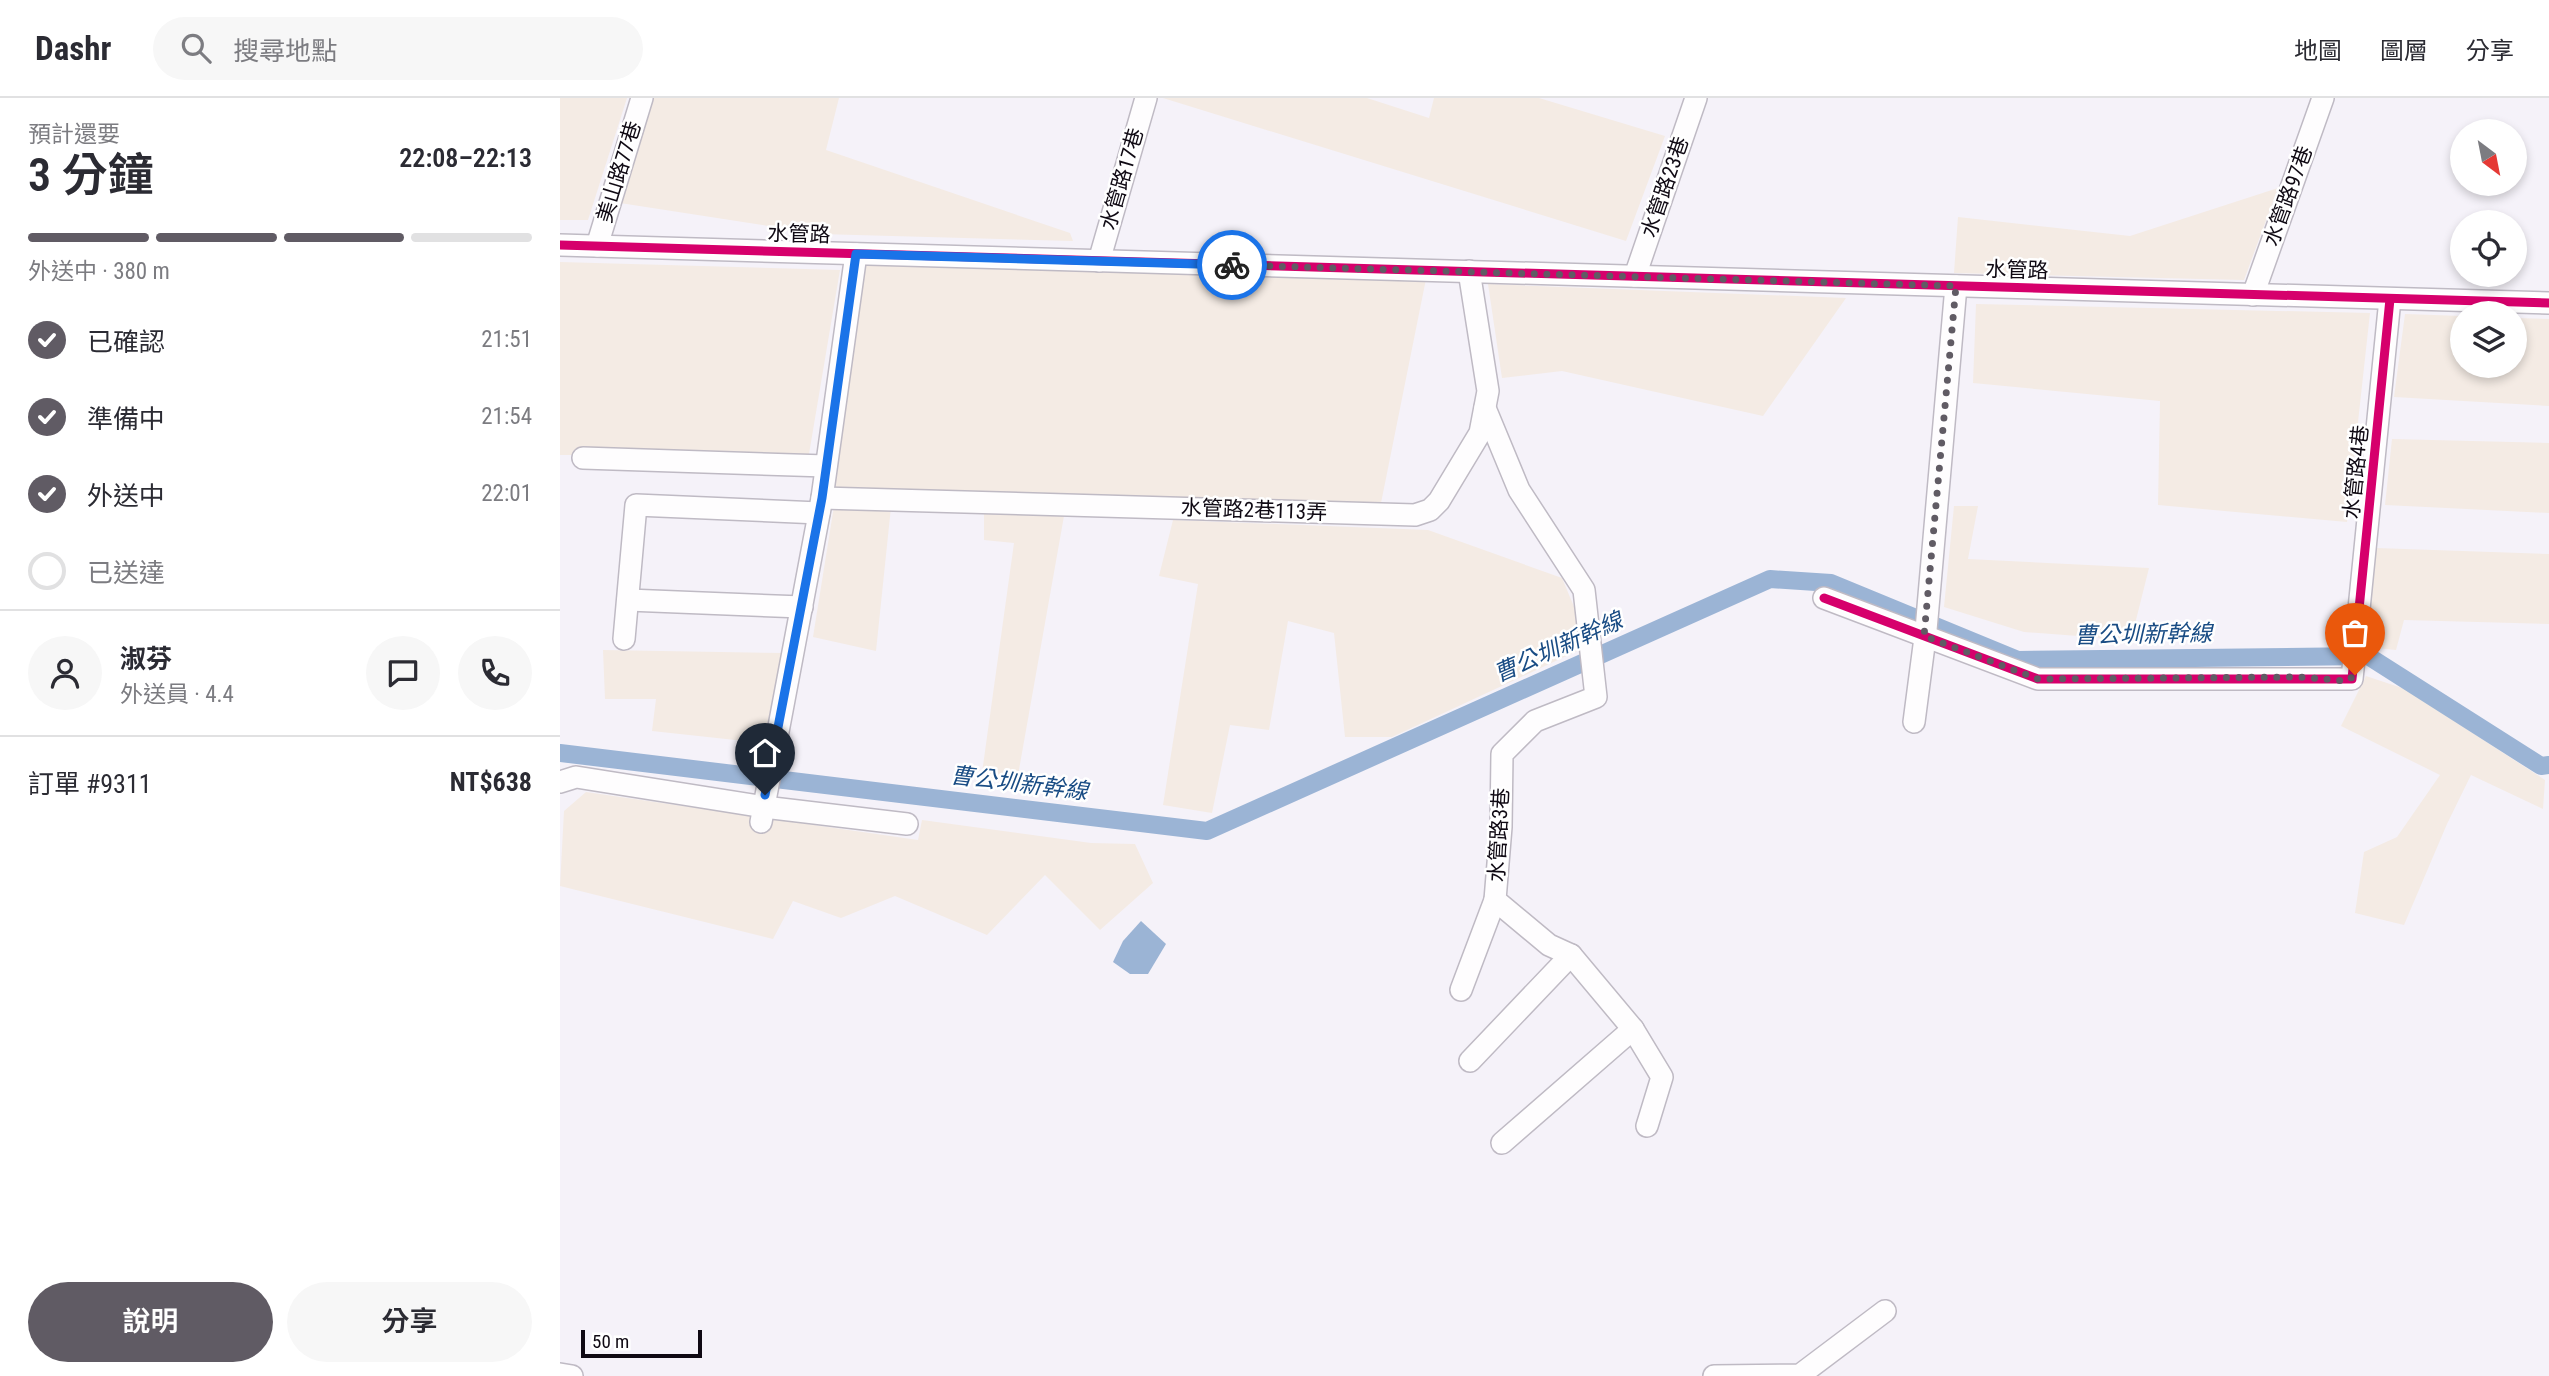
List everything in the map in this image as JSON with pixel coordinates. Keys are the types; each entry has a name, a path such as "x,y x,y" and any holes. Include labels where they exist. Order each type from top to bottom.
{"street":[{"name":"美山路77巷","path":"597,246 642,98"},
{"name":"水管路17巷","path":"1098,261 1146,98"},
{"name":"水管路23巷","path":"1634,276 1696,98"},
{"name":"水管路97巷","path":"2253,295 2323,98"},
{"name":"水管路","path":"560,245 2549,303"},
{"path":"764,808 821,505 856,254"},
{"name":"水管路2巷113弄","path":"628,600 636,505 821,505 1415,515 1430,510 1439,501 1480,433 1488,391 1469,271"},
{"path":"1914,722 1928,607 1956,286"},
{"name":"水管路4巷","path":"1925,633 2038,679 2320,678 2347,681 2355,675 2390,299"},
{"name":"水管路3巷","path":"1485,408 1519,490 1584,590 1596,695 1535,721 1502,754 1501,827 1495,900 1549,945 1572,955 1633,1029 1662,1077 1647,1126"},
{"path":"583,457 826,466"},
{"path":"1824,598 1925,633"},
{"path":"624,639 628,600 802,607"},
{"path":"560,782 576,776 764,808 907,824"},
{"path":"1461,990 1495,900"},
{"path":"1469,1061 1572,955"},
{"path":"1502,1143 1633,1029"},
{"path":"1714,1376 1800,1375 1885,1311"},
{"path":"560,1374 572,1376"}],"shaded area":[{"path":"560,98 627,98 588,220 560,220"},
{"path":"653,98 839,98 826,150 1070,233 1073,241 820,234 620,203"},
{"path":"1163,98 1367,98 1429,118 1434,98 1539,98 1665,136 1626,241"},
{"path":"2278,188 2244,280 1954,273 1958,217 2130,236"},
{"path":"560,262 840,270 809,454 560,455"},
{"path":"866,264 1426,279 1381,503 832,490"},
{"path":"1488,284 1846,298 1763,416 1562,371 1502,378"},
{"path":"1976,304 2370,313 2347,522 2158,505 2160,401 1973,383"},
{"path":"2405,314 2450,316 2450,378 2527,378 2527,318 2549,319 2549,406 2394,397"},
{"path":"2392,439 2549,443 2549,513 2385,505"},
{"path":"834,506 891,507 876,651 813,637"},
{"path":"1954,506 1978,506 1968,559 2149,568 2131,640 2024,632 1944,607"},
{"path":"984,514 1064,516 1017,781 981,780 1014,543 984,540"},
{"path":"1173,520 1428,530 1562,578 1590,645 1392,737 1345,737 1334,633 1288,621 1269,730 1230,725 1212,813 1163,805 1198,584 1159,576"},
{"path":"2376,548 2549,554 2549,624 2404,620 2396,650 2367,647"},
{"path":"603,650 783,653 763,743 652,731 656,699 605,699"},
{"path":"2366,676 2405,689 2545,780 2543,809 2471,775 2404,925 2355,913 2364,852 2397,837 2440,775 2341,726"},
{"path":"586,792 918,840 922,820 1091,843 1135,844 1153,883 1100,930 1045,875 987,935 895,896 841,918 793,901 773,939 560,886 564,811"}],"water":[{"path":"1141,921 1166,944 1148,974 1130,974 1113,962 1123,941"}],"waterway":[{"name":"曹公圳新幹線","path":"560,753 1207,831 1770,579 1831,583 2018,660 2368,656 2541,766 2549,765"}],"cycle path":[{"path":"560,245 2549,303"},
{"path":"1824,598 2038,679 2352,679 2390,299"}],"way so far":[{"path":"1232,265 1956,286 1924,636 2038,679 2299,677 2347,681 2355,675"}],"route":[{"path":"765,795 822,498 856,254 1232,265"}]}
